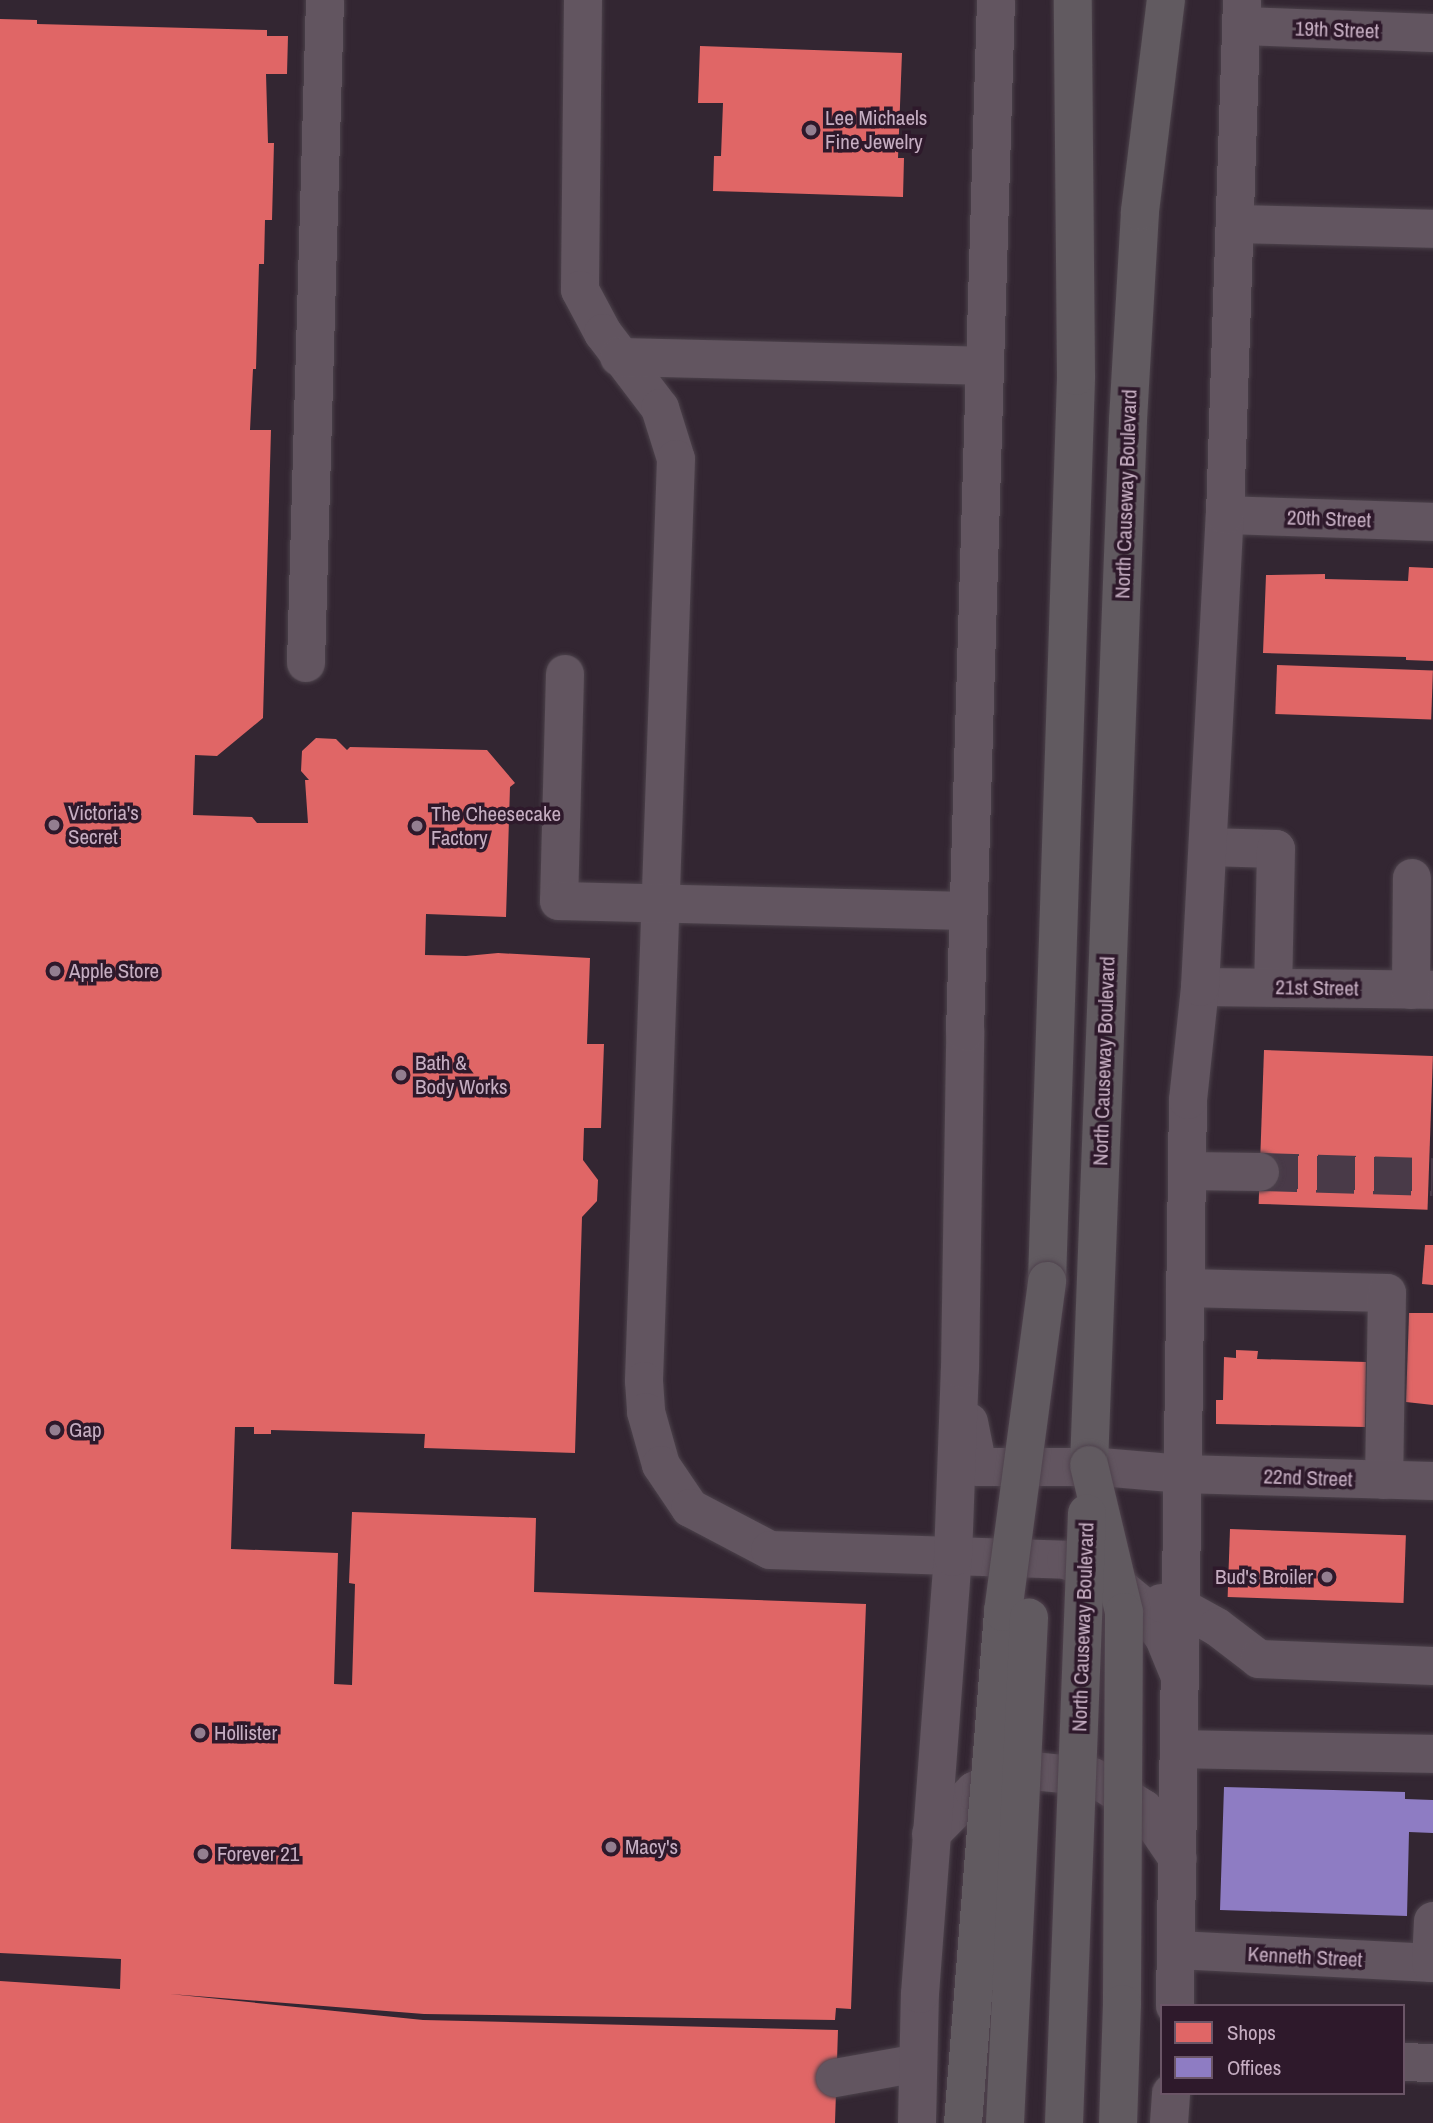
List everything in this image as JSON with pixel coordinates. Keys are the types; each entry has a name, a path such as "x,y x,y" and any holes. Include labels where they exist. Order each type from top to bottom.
{"highway":[{"path":"1005,2123 1015,1866 1047,1281 1060,918 1076,376 1073,0"},
{"name":"North Causeway Boulevard","path":"1064,2123 1128,420 1140,211 1166,0"},
{"path":"963,2123 1003,1612 1047,1281"},
{"path":"1089,1465 1124,1612 1122,2004 1118,2123"}],"street":[{"path":"306,663 325,0"},
{"path":"583,0 580,290 619,357 660,408 676,459 645,1381 646,1412 661,1465 690,1508 770,1550 1066,1560 1106,1576 1132,1598 1164,1638 1180,1677"},
{"path":"917,2123 931,1834 953,1558 960,1369 968,911 996,0"},
{"path":"1174,2004 1188,1100 1200,986 1225,515 1242,13"},
{"name":"19th Street","path":"1242,13 1304,14 1433,33"},
{"path":"1235,224 1433,229"},
{"path":"619,357 984,366"},
{"name":"20th Street","path":"1225,515 1433,522"},
{"path":"565,674 559,901 968,911"},
{"path":"1208,847 1276,849 1273,987"},
{"path":"1412,878 1422,990"},
{"name":"21st Street","path":"1200,986 1422,990"},
{"path":"1187,1171 1260,1172"},
{"path":"1185,1288 1387,1293 1384,1480"},
{"name":"22nd Street","path":"960,1369 978,1467 1101,1467 1183,1474 1433,1481"},
{"path":"1132,1598 1181,1607 1217,1627 1259,1659 1433,1666"},
{"path":"1180,1749 1433,1754"},
{"path":"931,1834 974,1791 1032,1771 1093,1777 1144,1809 1178,1859"},
{"path":"1432,1963 1433,1921"},
{"name":"Kenneth Street","path":"1177,1951 1432,1963"},
{"path":"1405,2062 1433,2063"},
{"path":"835,2078 918,2063"},
{"path":"1169,2123 1171,2095"}],"building: Shops":[{"path":"0,19 37,20 37,24 267,30 267,36 288,36 287,74 266,74 268,143 274,143 272,220 265,220 264,264 259,264 256,369 253,369 250,430 271,430 263,718 217,756 195,755 193,815 252,817 257,823 308,823 305,780 309,780 301,771 302,751 316,738 336,739 347,750 350,747 487,750 515,783 510,787 506,917 426,914 425,955 466,956 498,953 590,958 587,1044 604,1044 601,1128 584,1128 583,1160 598,1180 597,1201 582,1217 575,1453 424,1448 425,1434 271,1430 271,1434 254,1434 254,1427 235,1427 231,1549 338,1553 334,1684 352,1685 355,1584 349,1583 352,1512 536,1518 534,1592 866,1604 851,2009 836,2008 835,2020 424,2014 170,1994 423,2020 838,2030 835,2123 0,2123 0,1981 120,1989 121,1959 0,1953"},
{"name":"Lee Michaels Fine Jewelry","path":"700,46 902,53 898,158 904,158 903,197 713,191 714,156 721,156 723,103 698,103"},
{"path":"1409,567 1433,568 1433,661 1406,660 1406,657 1263,653 1266,575 1325,574 1325,579 1408,581"},
{"path":"1277,665 1433,670 1431,719 1275,714"},
{"path":"1264,1050 1433,1056 1428,1210 1259,1204"},
{"path":"1425,1245 1433,1245 1433,1285 1422,1284"},
{"path":"1409,1313 1433,1313 1433,1405 1406,1402"},
{"path":"1236,1350 1258,1351 1257,1359 1366,1362 1365,1427 1216,1424 1216,1400 1223,1400 1224,1357 1236,1358"},
{"path":"1230,1529 1406,1535 1404,1603 1228,1597"}],"building: Offices":[{"path":"1224,1787 1405,1792 1405,1799 1433,1800 1433,1833 1409,1832 1407,1916 1220,1910"}],"tunnel":[{"path":"1260,1172 1433,1177"}],"place":[{"name":"Lee Michaels Fine Jewelry","path":"811,130"},
{"name":"Victoria's Secret","path":"54,825"},
{"name":"The Cheesecake Factory","path":"417,826"},
{"name":"Apple Store","path":"55,971"},
{"name":"Bath & Body Works","path":"401,1075"},
{"name":"Gap","path":"55,1430"},
{"name":"Bud's Broiler","path":"1327,1577"},
{"name":"Hollister","path":"200,1733"},
{"name":"Macy's","path":"611,1847"},
{"name":"Forever 21","path":"203,1854"}]}
